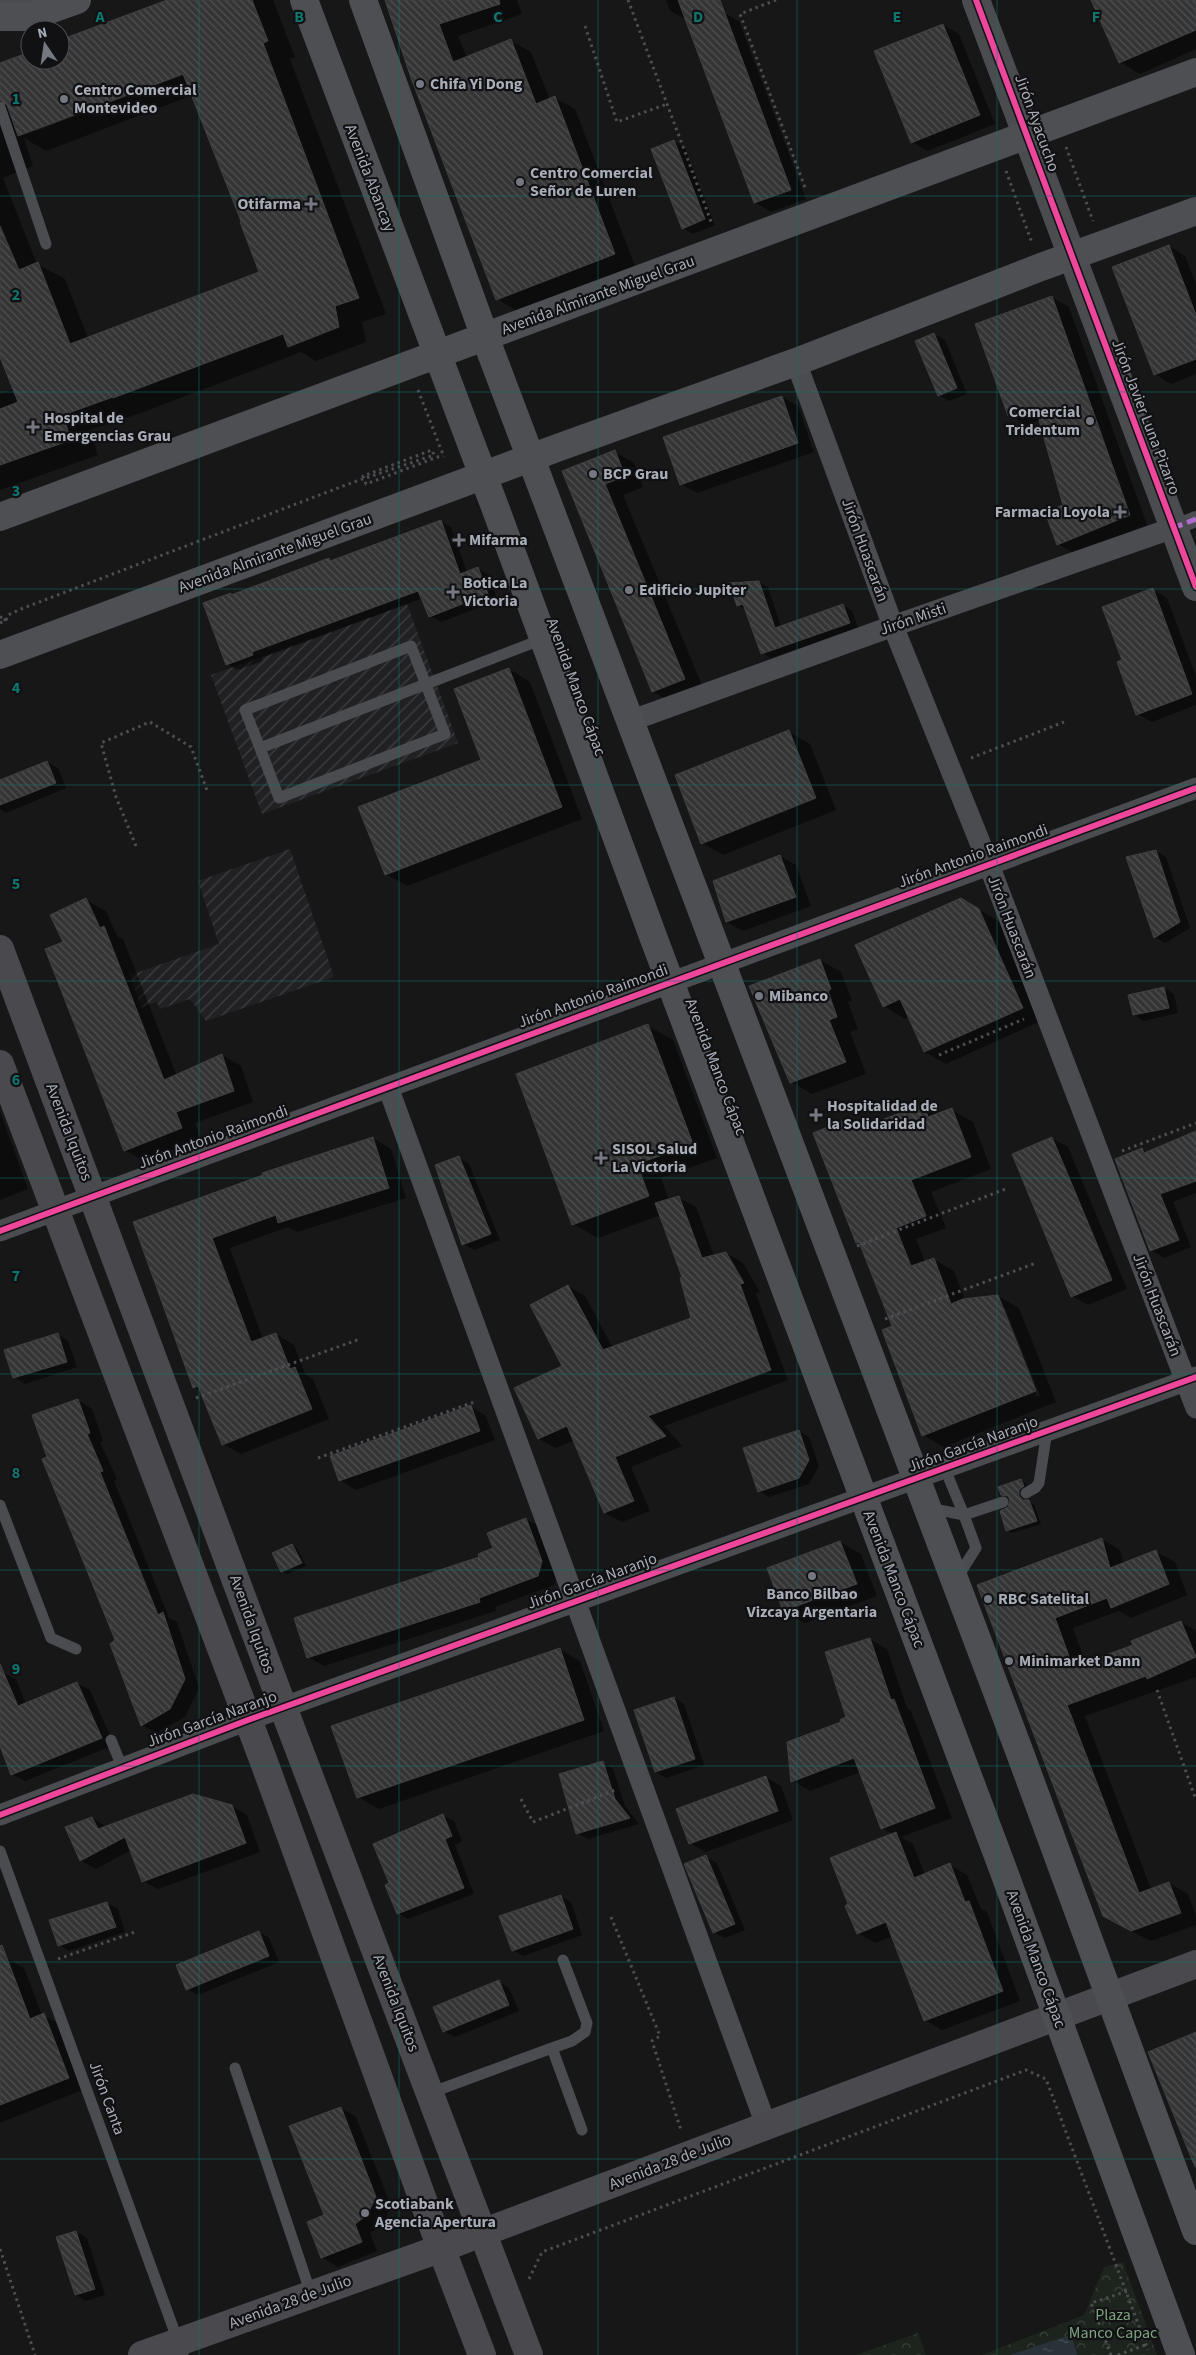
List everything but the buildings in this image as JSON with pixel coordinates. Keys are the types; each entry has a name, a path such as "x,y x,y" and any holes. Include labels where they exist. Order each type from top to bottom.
{"main road":[{"path":"0,17 29,17 78,0"},
{"name":"Avenida Abancay","path":"304,0 439,360"},
{"path":"363,0 487,342 917,1479 1111,1996 1196,2231"},
{"name":"Avenida Almirante Miguel Grau","path":"0,517 439,360 814,214 1028,140 1196,72"},
{"name":"Avenida Almirante Miguel Grau","path":"0,655 796,362 1067,246 1196,211"},
{"name":"Avenida Manco Cápac","path":"439,360 1056,2015 1177,2345"},
{"name":"Avenida Iquitos","path":"0,949 283,1708 529,2355"},
{"path":"0,1064 248,1720 482,2355"},
{"name":"Avenida 28 de Julio","path":"142,2355 181,2348 311,2294 442,2248 1056,2015 1196,1964"}],"street":[{"path":"0,10 26,0"},
{"name":"Jirón Ayacucho","path":"976,0 1067,246"},
{"name":"Jirón Javier Luna Pizarro","path":"1067,246 1185,523 1196,587"},
{"name":"Jirón Huascarán","path":"796,362 893,626 989,865 1101,1159 1191,1379 1196,1408"},
{"name":"Jirón Misti","path":"630,721 1185,523"},
{"name":"Jirón Antonio Raimondi","path":"0,1231 1196,788"},
{"path":"388,1087 766,2125"},
{"name":"Jirón García Naranjo","path":"0,1815 248,1720 1191,1379"}],"lane":[{"path":"0,107 46,244"},
{"path":"260,748 544,639"},
{"path":"411,646 426,684 445,734 279,798 245,710 411,646"},
{"path":"1026,1493 1035,1488 1039,1483 1047,1431"},
{"path":"946,1469 976,1548 955,1582"},
{"path":"927,1508 964,1515 1003,1502"},
{"path":"0,1505 51,1638 76,1649"},
{"path":"111,1740 122,1767"},
{"name":"Jirón Canta","path":"0,1851 181,2348"},
{"path":"430,2093 572,2041 585,2032 587,2023 563,1960"},
{"path":"552,2048 582,2130"},
{"path":"235,2068 311,2294"}],"path":[{"path":"628,0 721,249"},
{"path":"776,0 740,14 814,214"},
{"path":"585,26 617,122 667,104"},
{"path":"1065,144 1094,225"},
{"path":"1004,165 1034,247"},
{"path":"0,625 6,620 8,615 21,609 351,483 360,480 369,477 388,470 397,468 434,455 432,450 363,476 366,484 439,457 444,457 417,386"},
{"path":"0,618 3,616 6,624 0,625"},
{"path":"136,846 116,797 101,743 150,722 192,748 208,793"},
{"path":"950,767 1064,722"},
{"path":"939,1055 1044,1010"},
{"path":"1101,1159 1196,1123"},
{"path":"832,1255 1008,1188"},
{"path":"860,1328 1036,1263"},
{"path":"171,1408 360,1339"},
{"path":"318,1458 499,1393"},
{"path":"1157,1690 1196,1800"},
{"path":"522,1799 533,1822 640,1780"},
{"path":"611,1917 660,2036 652,2041 689,2155"},
{"path":"42,1965 135,1932"},
{"path":"527,2282 542,2252 1026,2070 1046,2079 1150,2355"},
{"path":"0,2249 35,2355"},
{"path":"1111,2355 1091,2303 1154,2284"},
{"path":"1118,2355 1146,2345 1177,2345"}],"shaded area":[{"path":"407,604 458,743 262,814 211,675"},
{"path":"290,849 334,977 206,1021 190,999 160,1009 157,1002 141,1008 130,975 219,944 198,881"}],"green space":[{"name":"Plaza Manco Capac","path":"1123,2262 1157,2355 982,2355 1084,2315 1104,2267"},
{"path":"918,2333 926,2355 856,2355"}],"water":[{"path":"1070,2335 1077,2355 1010,2355"}],"marked path":[{"path":"1173,528 1196,519"}],"cycle path":[{"path":"976,0 1196,587"},
{"path":"0,1231 1196,788"},
{"path":"0,1815 248,1720 1196,1377"}],"place":[{"name":"Chifa Yi Dong","path":"420,84"},
{"name":"Centro Comercial Montevideo","path":"64,99"},
{"name":"Centro Comercial Señor de Luren","path":"520,182"},
{"name":"Otifarma","path":"311,204"},
{"name":"Comercial Tridentum","path":"1090,421"},
{"name":"Hospital de Emergencias Grau","path":"33,427"},
{"name":"BCP Grau","path":"593,474"},
{"name":"Farmacia Loyola","path":"1120,512"},
{"name":"Mifarma","path":"459,540"},
{"name":"Edificio Jupiter","path":"629,590"},
{"name":"Botica La Victoria","path":"453,592"},
{"name":"Mibanco","path":"759,996"},
{"name":"Hospitalidad de la Solidaridad","path":"816,1115"},
{"name":"SISOL Salud La Victoria","path":"601,1158"},
{"name":"Banco Bilbao Vizcaya Argentaria","path":"812,1576"},
{"name":"RBC Satelital","path":"988,1599"},
{"name":"Minimarket Dann","path":"1009,1661"},
{"name":"Scotiabank Agencia Apertura","path":"365,2213"}]}
